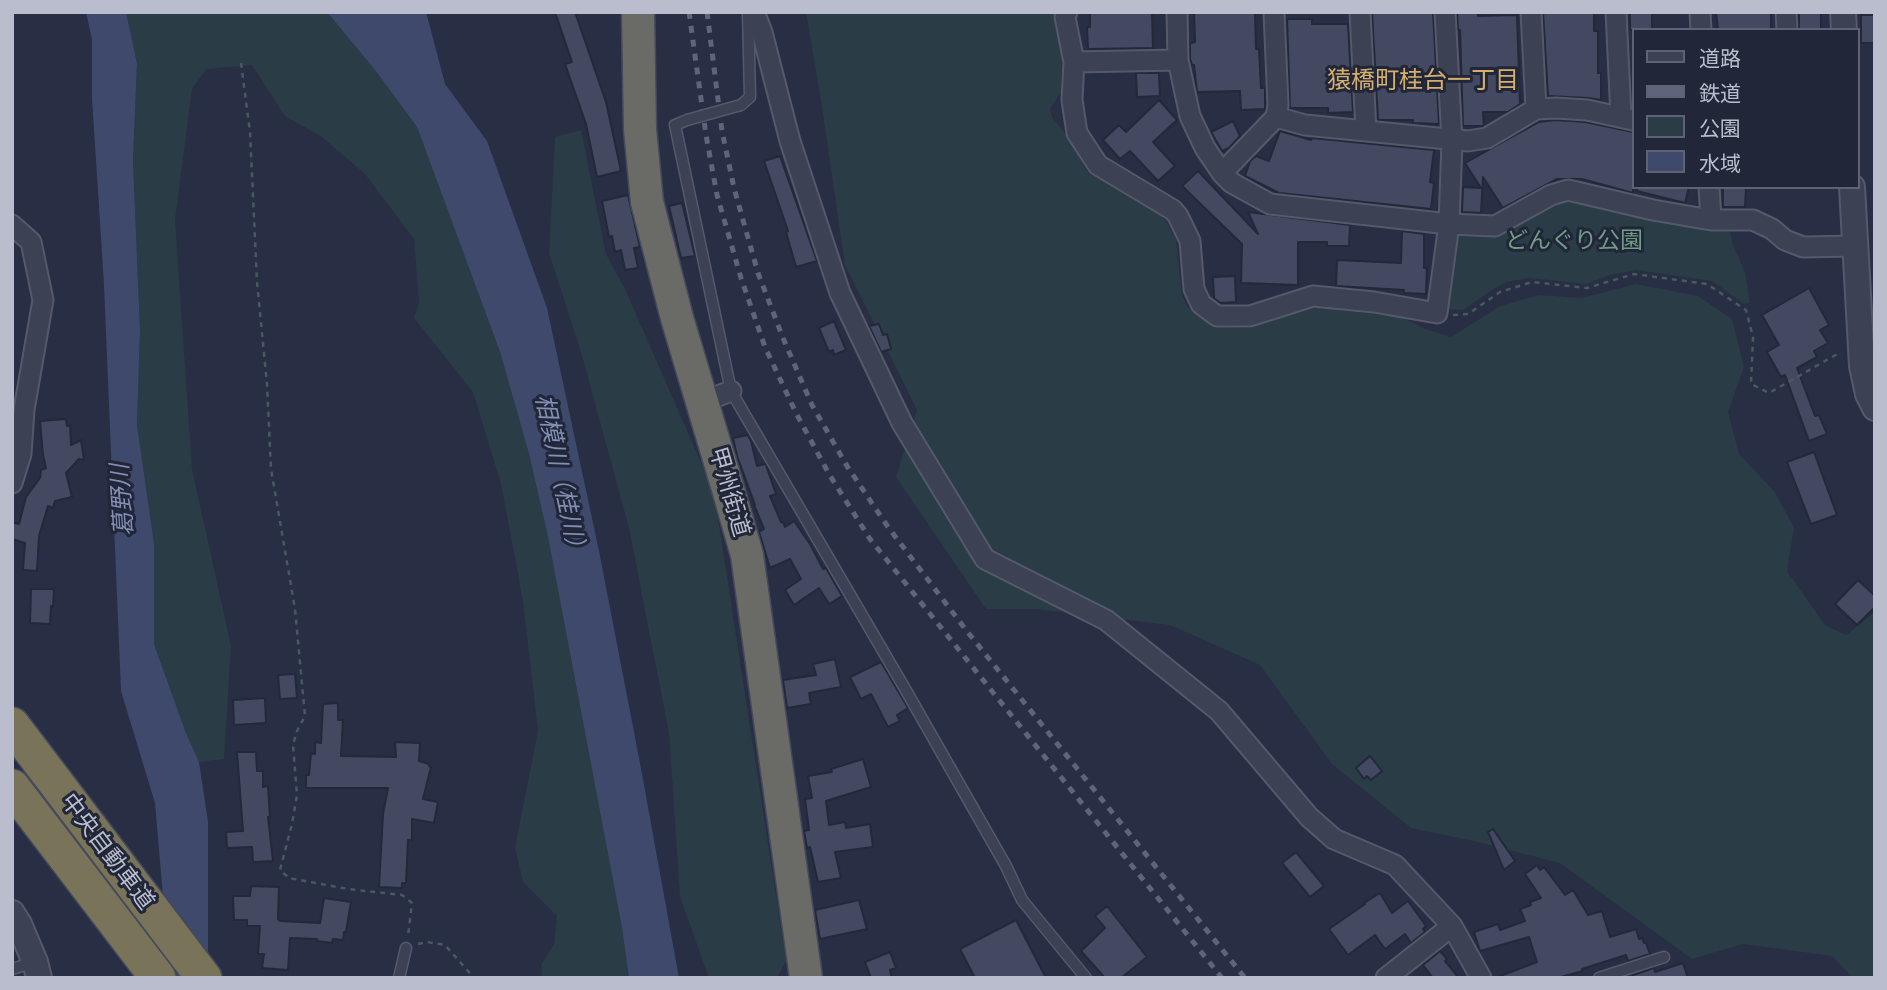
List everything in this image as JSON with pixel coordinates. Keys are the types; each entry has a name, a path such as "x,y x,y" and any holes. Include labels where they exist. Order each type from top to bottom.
{"highway":[{"name":"甲州街道","path":"639,12 640,129 647,202 677,318 717,397 747,555 806,978"},
{"name":"中央自動車道","path":"12,725 204,978"},
{"name":"中央自動車道","path":"12,787 158,978"}],"street":[{"path":"754,12 762,32 790,141 840,293 902,423 985,559 1106,620 1219,711 1309,817 1334,839 1395,865 1452,926 1481,978"},
{"path":"1068,12 1065,17 1074,62 1072,100 1077,133 1098,164 1178,216 1190,241 1194,289 1201,304 1217,316 1250,316 1312,296 1374,302 1437,313 1450,224 1452,141 1445,12"},
{"path":"1177,12 1178,60 1190,116 1205,148 1232,183 1270,204 1450,224 1495,226 1550,195 1569,190 1653,210 1711,220 1753,220 1772,229 1785,240 1803,247 1855,246"},
{"path":"1222,173 1276,117 1278,104 1274,12"},
{"path":"1360,12 1366,131"},
{"path":"1531,12 1536,109"},
{"path":"1276,117 1305,125 1452,141 1487,138 1536,109 1587,110 1627,119 1616,12"},
{"path":"1074,62 1178,60"},
{"path":"1709,189 1711,220"},
{"path":"1852,189 1855,246 1867,310 1861,341 1862,366 1868,394 1875,408"},
{"path":"12,225 31,242 43,299 23,410 21,454 12,483"},
{"path":"12,913 19,923 29,969"},
{"path":"1386,978 1452,926"}],"lane":[{"path":"748,12 750,97 741,105 675,125 717,397 904,687 1006,866 1022,900 1086,978"},
{"path":"399,978 406,948"},
{"path":"1599,978 1664,957"}],"path":[{"path":"241,63 250,132 257,282 267,384 271,469 295,609 305,716 293,745 296,795 281,870 289,878 348,889 402,895 412,903 406,948 427,942 445,945 474,978"},
{"path":"1437,313 1450,316 1468,314 1500,292 1532,282 1587,288 1634,274 1707,284 1746,310 1753,337 1751,384 1769,393 1861,341"}],"green space":[{"path":"126,12 327,12 417,127 500,352 529,454 548,537 622,928 629,978 542,978 541,965 554,944 557,916 523,882 515,848 538,731 523,601 501,484 473,392 414,318 419,302 414,239 365,174 322,137 285,116 252,65 206,69 192,89 175,220 192,469 231,646 224,759 199,762 154,644 154,543 137,425 140,330 133,161 137,63"},
{"path":"806,12 1055,12 1053,17 1062,56 1061,92 1050,109 1052,117 1068,137 1087,171 1153,208 1166,221 1176,240 1182,295 1187,306 1212,327 1251,328 1313,307 1401,317 1451,337 1500,306 1539,295 1582,298 1636,284 1698,296 1732,319 1744,367 1728,412 1739,454 1775,492 1794,528 1787,571 1825,625 1846,635 1875,612 1875,978 1853,978 1832,956 1743,944 1692,959 1560,863 1411,828 1332,764 1260,665 1170,625 1035,609 986,609 896,477 917,410 845,265"},
{"path":"581,130 606,254 625,289 714,492 786,961 777,978 709,978 680,897 669,733 629,528 581,352 549,253 555,137"},
{"name":"どんぐり公園","path":"1561,198 1729,227 1732,242 1745,272 1750,303 1744,304 1712,281 1637,270 1610,275 1587,284 1529,278 1507,282 1463,310 1444,309 1455,238 1459,235 1491,234"}],"water":[{"name":"葛野川","path":"86,12 126,12 137,63 133,161 140,330 137,425 154,543 154,644 199,762 208,822 208,978 170,978 155,803 121,691 104,285 92,98 92,40"},
{"name":"相模川（桂川）","path":"327,12 426,12 445,84 487,141 547,308 599,551 679,978 629,978 622,928 548,537 529,454 500,352 417,127"}],"building":[{"path":"555,12 575,12 606,102 621,171 597,177 586,124 565,64 572,62"},
{"path":"1090,12 1152,12 1153,48 1088,49 1087,27 1090,27"},
{"path":"1194,12 1255,12 1256,49 1259,49 1261,88 1265,88 1265,109 1241,110 1240,91 1197,92 1194,65 1190,59 1190,43 1195,42"},
{"path":"1372,12 1433,12 1439,124 1413,123 1413,120 1378,120"},
{"path":"1457,12 1478,12 1478,16 1517,15 1520,104 1508,112 1483,112 1484,126 1463,126"},
{"path":"1543,12 1594,12 1594,31 1598,31 1601,100 1548,96"},
{"path":"1630,12 1652,12 1652,28 1630,30"},
{"path":"1716,12 1771,12 1771,28 1718,28"},
{"path":"1799,12 1821,12 1821,28 1799,28"},
{"path":"1861,15 1875,15 1875,43 1861,43"},
{"path":"1287,19 1312,19 1312,24 1348,24 1353,112 1328,113 1328,108 1290,108"},
{"path":"1136,73 1159,73 1160,96 1137,97"},
{"path":"1159,100 1177,120 1153,142 1175,166 1158,181 1130,151 1120,159 1103,140 1119,125 1126,132"},
{"path":"1233,121 1240,136 1229,148 1222,151 1211,132"},
{"path":"1539,122 1585,122 1632,132 1633,193 1582,179 1557,179 1503,208 1483,177 1481,213 1462,212 1463,187 1481,188 1465,163"},
{"path":"1280,131 1311,140 1434,150 1430,182 1434,183 1431,209 1279,193 1245,176 1250,161 1256,156 1269,161"},
{"path":"780,156 817,261 796,267 786,232 788,231 764,161"},
{"path":"1198,171 1258,234 1248,212 1350,225 1349,246 1327,246 1327,242 1298,242 1298,285 1241,283 1242,244 1182,186"},
{"path":"1637,189 1688,189 1685,203"},
{"path":"1723,189 1746,189 1745,207 1723,207"},
{"path":"628,195 640,247 634,248 638,268 625,270 621,250 615,252 612,236 609,237 602,201"},
{"path":"682,203 695,256 681,258 669,206"},
{"path":"1402,231 1424,234 1426,294 1336,286 1337,260 1401,263"},
{"path":"1235,276 1236,302 1220,303 1214,298 1213,277"},
{"path":"1809,288 1829,325 1820,330 1828,343 1814,351 1817,357 1797,368 1815,416 1819,415 1827,434 1809,441 1785,375 1781,377 1767,352 1779,345 1762,315"},
{"path":"834,321 846,350 834,355 833,350 829,352 819,328"},
{"path":"879,324 883,335 887,334 891,349 881,352 869,326"},
{"path":"66,419 67,426 70,425 71,445 81,440 84,460 79,459 66,473 72,497 55,501 53,508 48,506 39,536 37,571 23,570 25,543 12,539 12,522 19,524 26,497 40,478 41,470 46,468 40,421"},
{"path":"748,435 757,466 766,465 776,494 770,496 781,522 785,527 794,521 842,596 829,604 819,588 794,605 785,590 801,579 790,559 770,568 759,532 764,529 733,438"},
{"path":"1814,452 1837,515 1811,524 1787,462"},
{"path":"1858,580 1875,596 1875,607 1857,625 1835,604"},
{"path":"31,589 54,589 50,624 30,623"},
{"path":"835,659 841,687 809,693 811,704 787,708 783,680 816,675 813,664"},
{"path":"881,662 908,708 897,715 900,721 888,727 871,694 861,699 850,677"},
{"path":"295,674 297,698 280,699 278,675"},
{"path":"265,698 266,723 234,725 233,700"},
{"path":"338,703 338,720 343,720 341,756 396,757 395,742 420,743 419,761 431,767 423,799 438,802 434,823 412,819 406,883 402,883 402,888 379,887 383,814 388,788 306,788 311,753 315,754 315,742 321,743 323,704"},
{"path":"237,752 256,752 257,771 263,771 263,787 268,786 273,861 253,862 252,847 227,848 226,832 243,831"},
{"path":"1370,756 1382,771 1371,780 1367,776 1364,779 1356,768"},
{"path":"863,759 871,787 826,801 829,825 845,822 846,828 870,824 873,847 835,852 841,878 818,882 804,831 809,830 805,799 812,798 808,776 832,772 831,769"},
{"path":"1493,829 1515,861 1504,870 1488,832"},
{"path":"1296,852 1324,886 1310,897 1282,863"},
{"path":"1537,865 1540,870 1544,867 1565,895 1573,890 1588,915 1602,911 1610,937 1636,929 1639,939 1642,938 1646,943 1650,954 1628,961 1626,955 1557,978 1500,978 1537,962 1529,937 1480,951 1474,932 1498,924 1500,930 1525,921 1520,909 1541,898 1525,874"},
{"path":"251,886 279,887 280,921 320,923 324,898 351,902 343,940 333,939 332,943 317,939 290,938 288,970 262,968 264,954 258,954 260,926 247,926 247,920 234,920 233,896 250,896"},
{"path":"1380,893 1392,913 1408,901 1426,926 1423,929 1425,932 1411,943 1405,934 1385,949 1375,935 1348,955 1329,929"},
{"path":"859,900 867,929 820,939 815,910"},
{"path":"1107,906 1147,957 1121,978 1105,978 1081,951 1105,928 1095,916"},
{"path":"1016,920 1046,978 975,978 960,949"},
{"path":"1440,951 1459,978 1433,978 1423,965"},
{"path":"890,952 896,968 890,970 892,978 871,978 865,962"},
{"path":"1683,963 1688,978 1634,978 1633,975 1654,968 1655,972"}],"railway":[{"path":"689,12 717,195 741,278 765,347 829,474 870,539 1222,978"},
{"path":"707,12 722,131 734,188 758,273 812,405 847,466 888,527 966,630 1245,978"}],"district":[{"name":"猿橋町桂台一丁目","path":"1423,81"}]}
